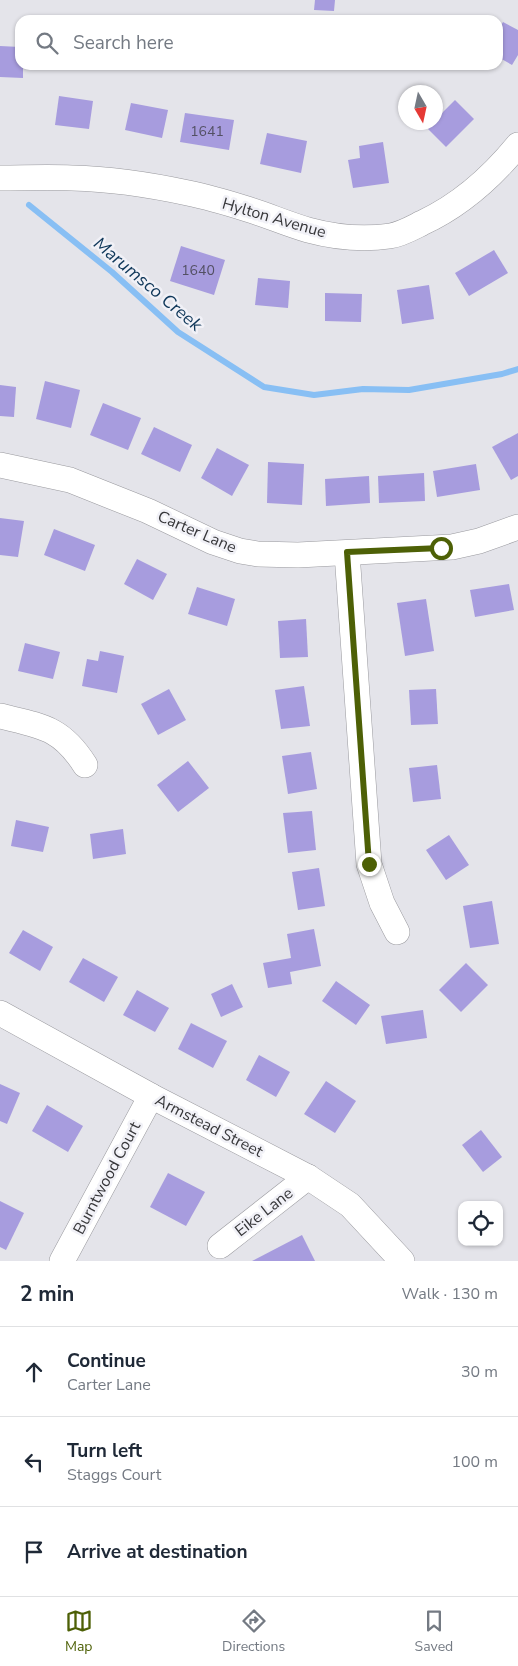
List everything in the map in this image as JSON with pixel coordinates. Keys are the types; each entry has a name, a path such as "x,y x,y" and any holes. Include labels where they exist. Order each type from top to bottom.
{"street":[{"name":"Hylton Avenue","path":"0,178 73,178 131,183 188,193 245,208 307,230 339,236 365,238 390,236 403,232 461,201 499,167 518,145"},
{"name":"Carter Lane","path":"0,465 70,480 148,511 213,542 240,551 258,554 276,556 452,547 479,541 518,527"},
{"path":"347,552 369,864 382,903 396,932"},
{"path":"0,716 37,725 58,734 75,749 85,765"},
{"name":"Armstead Street","path":"0,1013 151,1096 308,1177 350,1205 402,1261"},
{"name":"Burntwood Court","path":"62,1261 151,1096"},
{"name":"Eike Lane","path":"220,1246 308,1177"}],"building":[{"path":"315,0 335,0 334,11 314,10"},
{"path":"503,22 518,30 518,55 512,65 503,60"},
{"path":"0,46 15,47 15,70 23,70 23,78 0,77"},
{"path":"59,96 93,101 89,129 55,125"},
{"path":"455,100 474,119 446,147 429,130 443,130 443,112"},
{"path":"131,103 168,110 162,138 125,130"},
{"path":"185,113 234,120 229,150 180,142"},
{"path":"267,133 307,141 301,173 260,164"},
{"path":"383,142 389,183 353,188 348,160 360,158 359,146"},
{"path":"181,246 225,260 214,295 170,281"},
{"path":"494,250 508,273 469,296 455,273"},
{"path":"258,278 290,281 288,308 255,305"},
{"path":"429,285 434,319 402,324 397,290"},
{"path":"325,293 362,294 361,322 325,321"},
{"path":"45,381 80,390 71,428 36,419"},
{"path":"0,385 16,387 14,417 0,416"},
{"path":"103,403 141,418 128,450 90,435"},
{"path":"154,427 192,445 180,472 141,454"},
{"path":"518,433 518,476 511,480 492,447"},
{"path":"217,448 249,465 232,496 201,478"},
{"path":"268,462 304,464 302,505 267,503"},
{"path":"476,464 480,490 437,497 433,471"},
{"path":"424,473 425,501 379,503 378,476"},
{"path":"369,476 370,503 326,506 325,479"},
{"path":"0,518 24,521 18,557 0,555"},
{"path":"54,529 95,545 85,571 44,555"},
{"path":"137,559 167,574 153,600 124,584"},
{"path":"509,584 514,610 475,617 470,590"},
{"path":"197,587 235,599 227,626 188,614"},
{"path":"426,599 434,651 405,656 397,603"},
{"path":"306,619 308,657 280,658 278,621"},
{"path":"25,643 60,652 53,679 18,671"},
{"path":"100,651 124,656 117,693 82,686 87,659 98,661"},
{"path":"304,686 310,726 281,729 275,690"},
{"path":"169,689 186,720 158,735 141,704"},
{"path":"436,689 438,724 411,725 409,690"},
{"path":"311,752 317,789 288,794 282,756"},
{"path":"188,761 209,788 178,812 157,785"},
{"path":"437,765 441,799 413,802 409,768"},
{"path":"312,811 316,850 288,853 283,813"},
{"path":"16,820 49,827 43,852 11,846"},
{"path":"123,829 126,854 93,859 90,834"},
{"path":"449,835 469,865 446,880 426,850"},
{"path":"319,868 325,906 298,910 292,872"},
{"path":"492,901 499,944 470,948 463,906"},
{"path":"314,929 321,966 290,972 292,984 268,988 263,963 291,958 287,934"},
{"path":"23,930 53,947 40,971 9,953"},
{"path":"83,958 118,977 104,1002 69,982"},
{"path":"466,963 488,985 461,1012 439,990"},
{"path":"336,981 370,1005 356,1025 322,1001"},
{"path":"232,984 243,1007 221,1017 211,994"},
{"path":"137,990 169,1008 155,1032 123,1015"},
{"path":"423,1010 427,1038 386,1044 381,1016"},
{"path":"191,1023 227,1041 213,1068 178,1049"},
{"path":"259,1055 290,1072 276,1097 246,1080"},
{"path":"326,1081 356,1101 335,1133 304,1114"},
{"path":"0,1084 20,1093 7,1124 0,1121"},
{"path":"47,1105 83,1126 68,1152 32,1131"},
{"path":"481,1130 502,1157 483,1172 462,1145"},
{"path":"168,1173 205,1192 186,1226 150,1207"},
{"path":"0,1201 24,1213 6,1250 0,1247"},
{"path":"302,1235 315,1261 252,1261"}],"waterway":[{"name":"Marumsco Creek","path":"29,205 112,272 178,332 264,387 314,395 363,389 409,390 502,374 518,369"}],"route":[{"path":"369,864 347,552 441,548"}]}
